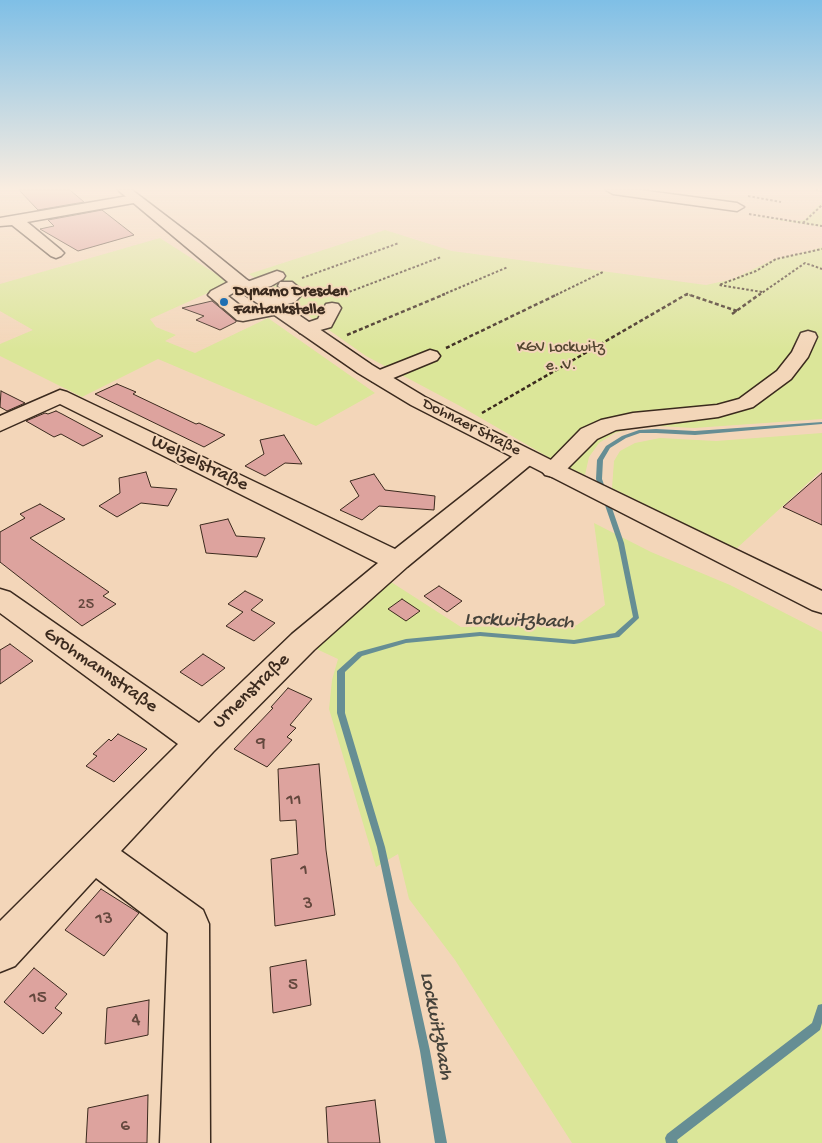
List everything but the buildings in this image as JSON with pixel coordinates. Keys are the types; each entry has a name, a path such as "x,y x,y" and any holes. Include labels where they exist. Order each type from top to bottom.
{"street":[{"path":"43,243 56,254"},
{"name":"Dohnaer Straße","path":"193,243 243,285 325,342 418,401 546,467 822,603"},
{"path":"281,281 296,292 274,306 243,316 217,295 243,285 281,281"},
{"path":"306,329 325,323 336,302"},
{"name":"Urnenstraße","path":"0,951 201,742 304,642 396,561 546,467 589,434 609,425 633,420 718,410 746,403 784,375 801,353 808,337"},
{"path":"379,377 430,356"},
{"name":"Welzelstraße","path":"0,424 60,396 396,561"},
{"name":"Grohmannstraße","path":"6,613 201,742"},
{"path":"94,853 189,924 185,1143"}],"path":[{"path":"281,281 282,285 398,243"},
{"path":"762,292 719,284 756,271 776,260 822,249"},
{"path":"336,302 441,257"},
{"path":"732,314 805,263 822,269"},
{"path":"325,342 348,335 508,266"},
{"path":"430,356 603,272"},
{"path":"476,416 687,294 737,311"}],"green space":[{"path":"141,243 168,243 230,283 150,319 156,327 176,335 165,341 195,353 268,318 375,393 316,426 158,359 82,397 0,356 0,344 33,330 0,311 0,284"},
{"name":"KGV Lockwitz e. V.","path":"344,243 428,243 452,251 706,285 733,279 774,259 822,247 822,419 694,428 656,426 630,429 615,433 599,443 589,457 585,475 555,461 460,406 366,356 249,274"},
{"path":"822,433 822,470 736,549 612,488 614,461 620,451 635,443 660,438 716,441"},
{"path":"594,523 651,552 730,585 822,632 822,1143 572,1143 455,960 409,899 398,854 376,867 329,709 332,680 338,659 310,646 388,580 461,627 577,625 605,605"}],"waterway":[{"name":"Lockwitzbach","path":"441,1143 425,1051 381,847 341,713 341,671 360,654 406,641 480,634 574,642 617,635 636,618 621,543 599,479 600,460 608,447 624,437 639,432 695,433 822,423"},
{"path":"672,1143 671,1138 816,1026 822,1009"}],"place":[{"name":"Dynamo Dresden Fantankstelle","path":"224,302"}]}
